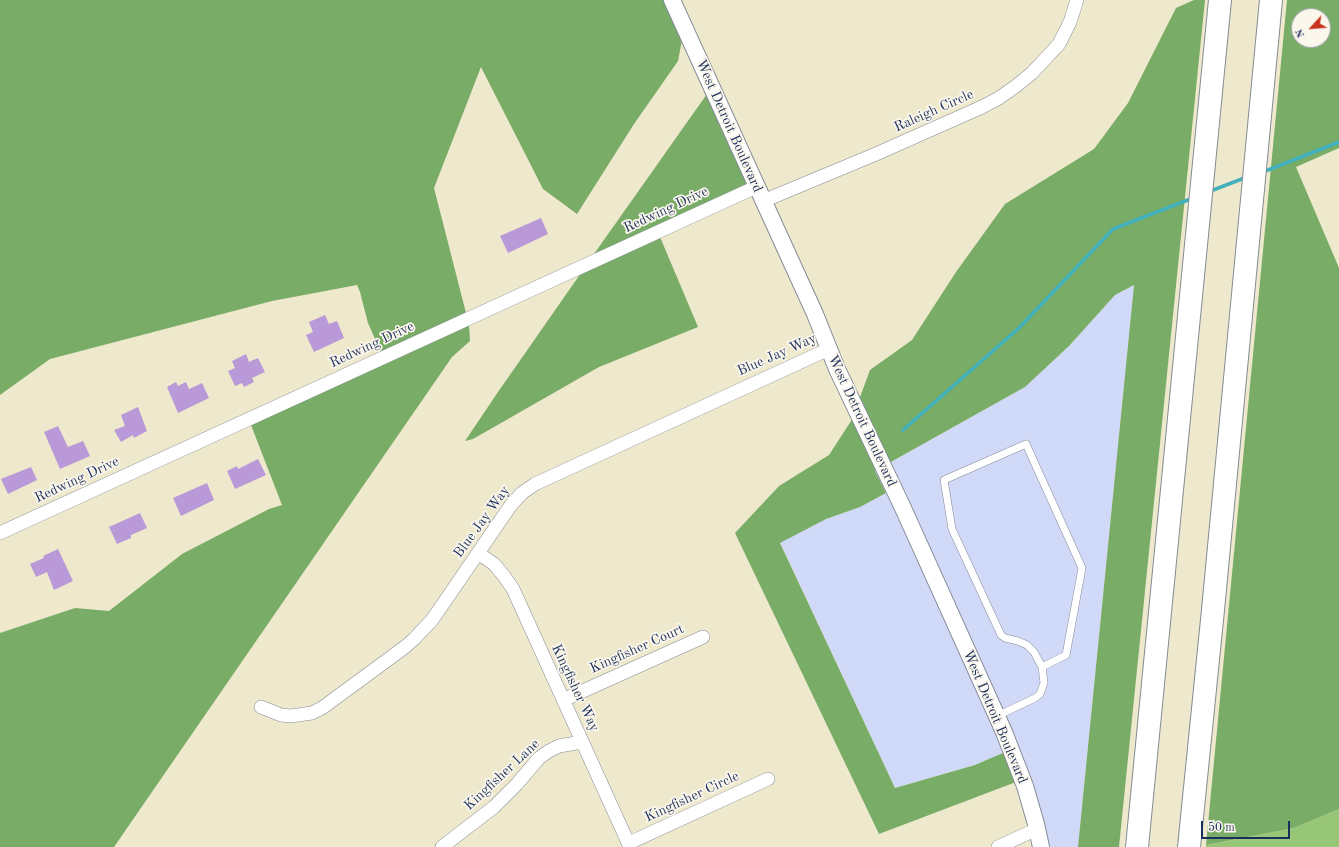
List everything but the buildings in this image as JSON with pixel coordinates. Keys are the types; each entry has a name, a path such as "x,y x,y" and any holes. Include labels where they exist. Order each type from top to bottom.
{"highway":[{"path":"1138,847 1220,0"},
{"path":"1189,847 1271,0"}],"street":[{"name":"West Detroit Boulevard","path":"672,0 815,314 829,349 997,716 1015,759 1037,829 1041,847"},
{"name":"Raleigh Circle","path":"760,194 876,154 999,98 1032,73 1058,44 1070,22 1077,0"},
{"name":"Redwing Drive","path":"0,533 760,194"},
{"name":"Blue Jay Way","path":"261,707 281,715 291,716 312,713 322,708 414,639 432,620 511,505 522,493 535,484 614,446 829,349"},
{"name":"Kingfisher Way","path":"478,553 494,564 513,589 629,845"},
{"name":"Kingfisher Court","path":"563,700 703,637"},
{"name":"Kingfisher Lane","path":"448,845 494,807 539,758 559,746 582,742"},
{"name":"Kingfisher Circle","path":"629,845 768,779"},
{"path":"998,847 1037,829"}],"lane":[{"path":"997,716 1035,698 1040,694 1044,682 1042,667 1034,652 1027,645 1005,638 1001,635 952,529 944,480 1026,444 1082,568 1066,655 1042,667"}],"shaded area":[{"path":"1134,285 1078,847 1048,847 889,463 1025,387 1069,346 1115,295"},
{"path":"877,470 1005,752 975,765 895,788 780,542 826,519 860,507 886,493 875,471"}],"green space":[{"path":"0,0 664,0 682,40 678,61 634,124 577,214 543,189 481,67 434,188 466,313 381,352 368,323 357,285 272,301 50,359 0,395"},
{"path":"1194,0 1205,0 1119,847 1078,847 1134,285 1115,295 1069,346 1025,387 889,463 859,400 870,370 912,340 956,272 1005,204 1094,149 1128,103 1176,8"},
{"path":"1287,0 1339,0 1339,148 1296,167 1339,268 1339,809 1294,828 1206,845"},
{"path":"707,94 748,184 594,254"},
{"path":"660,237 698,327 599,367 473,439 465,441 581,273"},
{"path":"469,325 470,341 452,357 114,847 0,847 0,633 75,608 109,611 182,554 269,509 282,505 251,425"},
{"path":"853,418 877,470 875,471 886,493 860,507 826,519 780,543 895,788 975,765 1005,752 1016,782 879,834 735,533 779,486 829,455"},
{"path":"1339,809 1339,847 1206,847 1206,845 1294,828"}],"waterway":[{"path":"1263,172 1339,142"},
{"path":"1208,192 1247,177"},
{"path":"903,430 1019,328 1113,229 1193,198"}]}
